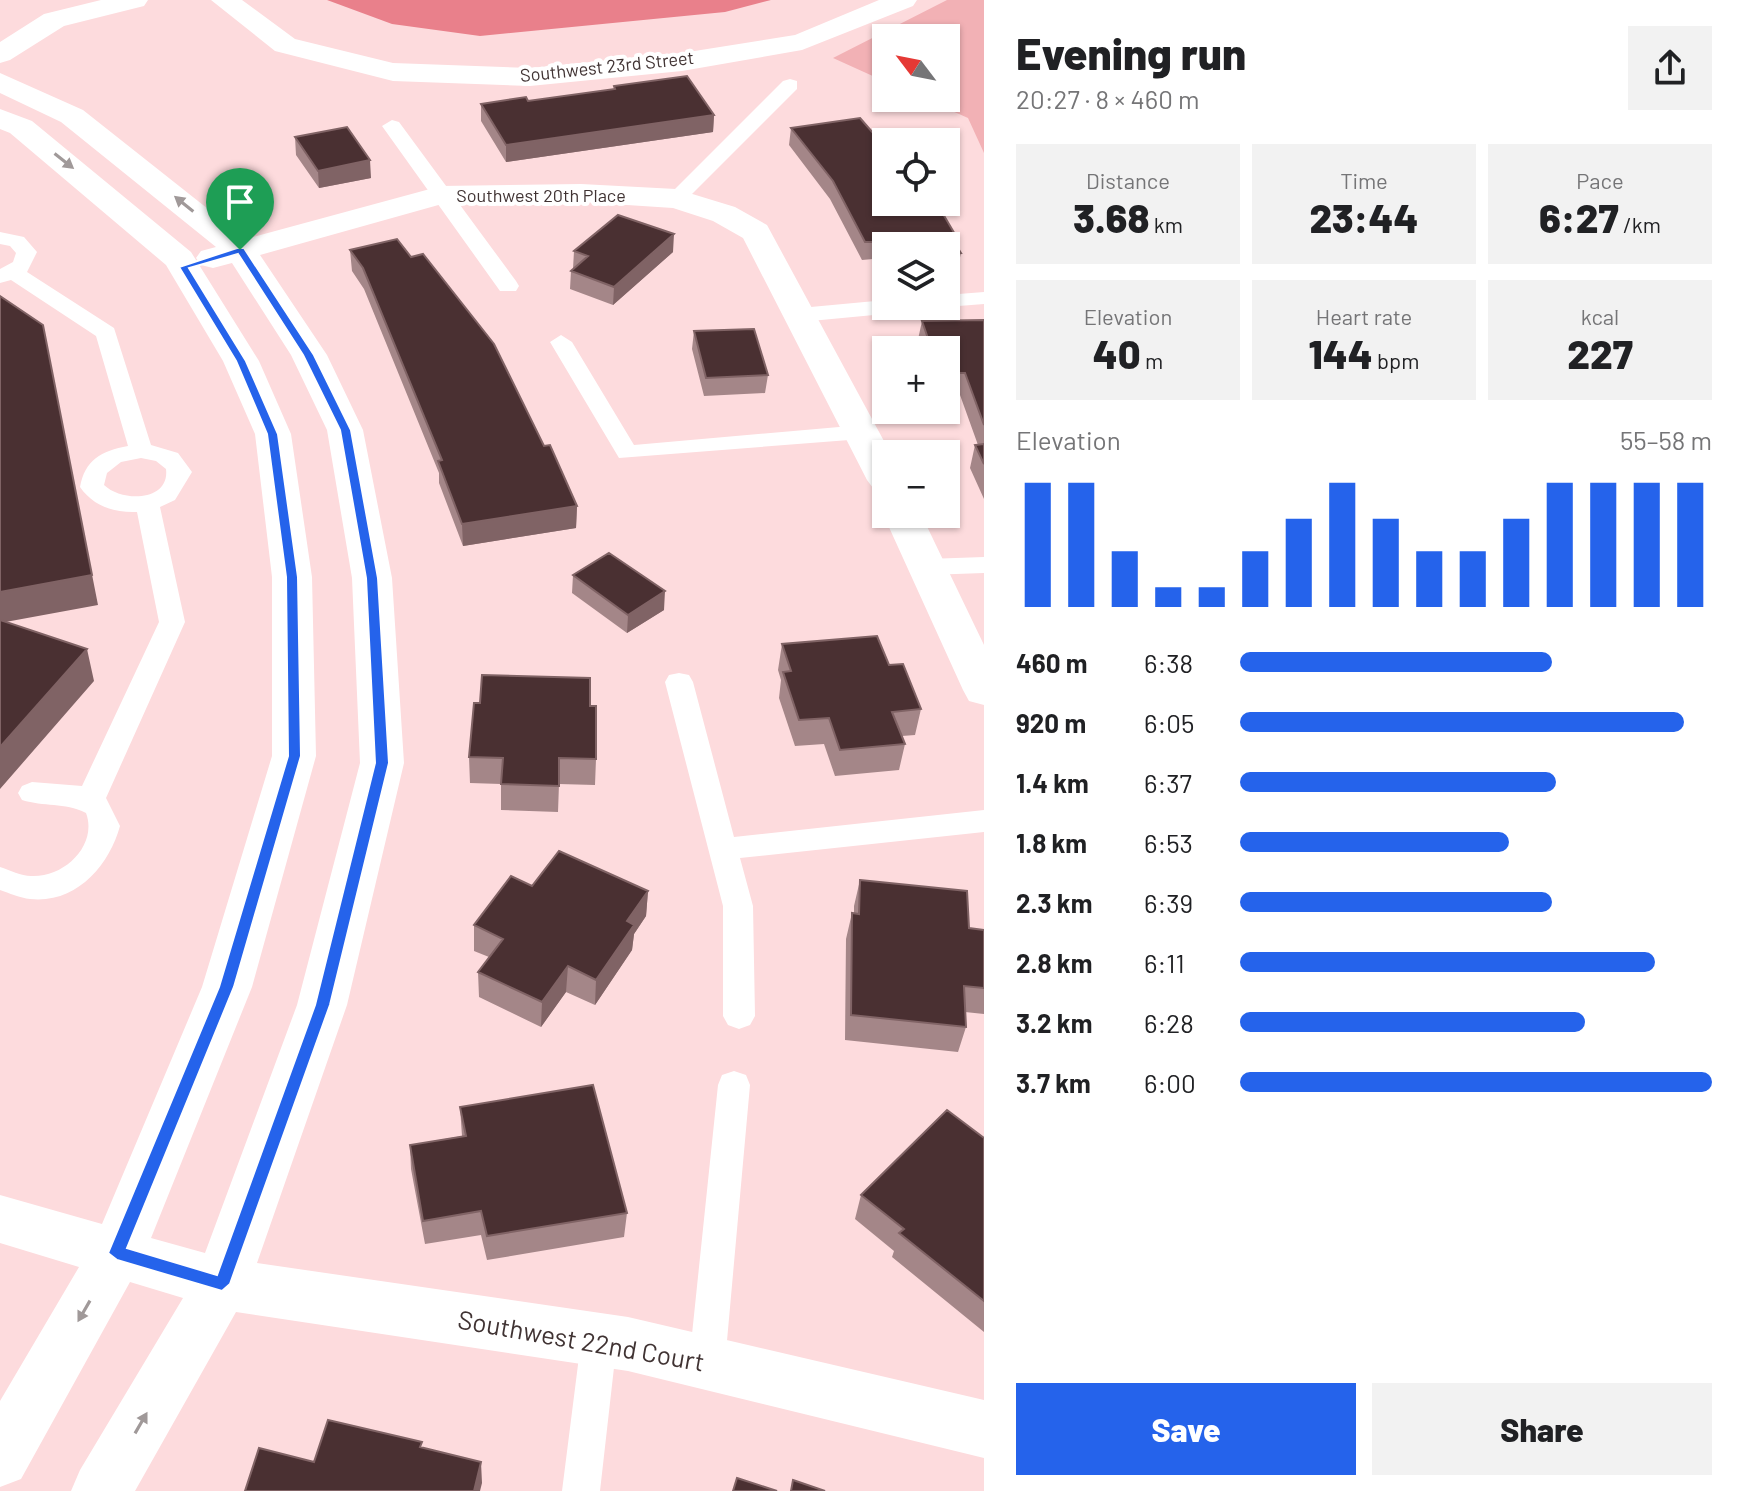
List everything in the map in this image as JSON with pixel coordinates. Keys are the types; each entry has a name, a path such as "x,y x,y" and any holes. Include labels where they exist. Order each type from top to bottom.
{"street":[{"path":"0,54 54,20 134,0"},
{"name":"Southwest 23rd Street","path":"225,0 285,45 393,72 530,77 682,62 802,42 903,0"},
{"path":"0,82 72,116 240,250 309,355 345,430 372,578 382,763 322,1005 222,1284 101,1491"},
{"path":"0,118 21,127 77,172 184,267 241,361 273,434 292,577 294,756 227,987 117,1253 0,1458"},
{"name":"Southwest 20th Place","path":"184,267 441,195 581,193 676,199 724,214 756,232 800,315"},
{"path":"800,315 872,452"},
{"path":"909,528 984,690"},
{"name":"Southwest 22nd Court","path":"0,1219 222,1284 599,1341 707,1363 984,1429"}],"lane":[{"path":"676,199 790,85"},
{"path":"392,126 508,286"},
{"path":"0,238 17,241 27,252 22,266 7,274"},
{"path":"7,274 106,333 141,451"},
{"path":"960,300 982,298"},
{"path":"800,315 872,308"},
{"path":"561,342 627,453 862,432"},
{"path":"141,451 168,457 180,472 172,491 147,503 118,505 97,495 92,487 95,470 103,462 141,451"},
{"path":"90,801 172,622 147,503"},
{"path":"927,567 984,565"},
{"path":"679,682 738,906 739,1016"},
{"path":"2,883 46,885 84,869 98,856 105,841 106,826 101,812 90,801 73,793 32,793"},
{"path":"723,849 984,821"},
{"path":"707,1363 734,1085"},
{"path":"581,1491 599,1341"}],"shaded area":[{"path":"327,0 771,0 725,12 480,36 392,24"},
{"path":"947,0 984,0 984,153 968,118 954,112 960,112 960,24 900,24"},
{"path":"872,38 872,76 833,58"}],"building":[{"path":"687,76 714,115 506,145 481,104 526,97 528,101"},
{"path":"860,118 872,132 872,216 944,216 954,232 872,232 872,242 865,242 833,181 791,128"},
{"path":"347,127 370,160 318,171 295,137"},
{"path":"618,215 674,234 614,287 571,271 588,256 574,251"},
{"path":"397,239 411,257 423,254 494,344 544,446 550,445 577,506 462,524 438,461 442,460 363,268 350,250"},
{"path":"0,296 43,325 92,575 0,592"},
{"path":"984,320 984,425 965,373 960,373 960,336 927,336 922,321"},
{"path":"754,329 768,375 706,378 694,331"},
{"path":"984,444 984,464 975,445"},
{"path":"609,553 665,591 628,615 573,575"},
{"path":"0,620 87,649 0,747"},
{"path":"877,636 889,665 903,664 921,709 892,712 905,744 840,750 829,718 799,720 783,672 791,671 782,644"},
{"path":"482,675 590,678 590,706 596,706 596,759 559,758 559,786 501,784 503,758 469,757 474,703 480,703"},
{"path":"559,851 648,891 627,921 634,925 596,980 568,966 542,1002 478,972 503,939 474,925 511,876 532,886"},
{"path":"860,880 967,891 969,928 984,930 984,988 964,986 966,1027 851,1015 852,913 859,914"},
{"path":"593,1085 627,1213 487,1236 481,1211 423,1221 410,1145 466,1136 460,1107"},
{"path":"947,1110 984,1138 984,1301 899,1233 904,1229 861,1195"},
{"path":"328,1420 422,1442 420,1447 481,1462 474,1491 245,1491 259,1448 314,1462"},
{"path":"737,1478 777,1491 733,1491"},
{"path":"793,1480 825,1491 791,1491"}],"route":[{"path":"240,250 309,355 345,430 372,578 382,763 322,1005 222,1284 117,1253 227,987 294,756 292,577 273,434 241,361 184,267 240,250"}]}
